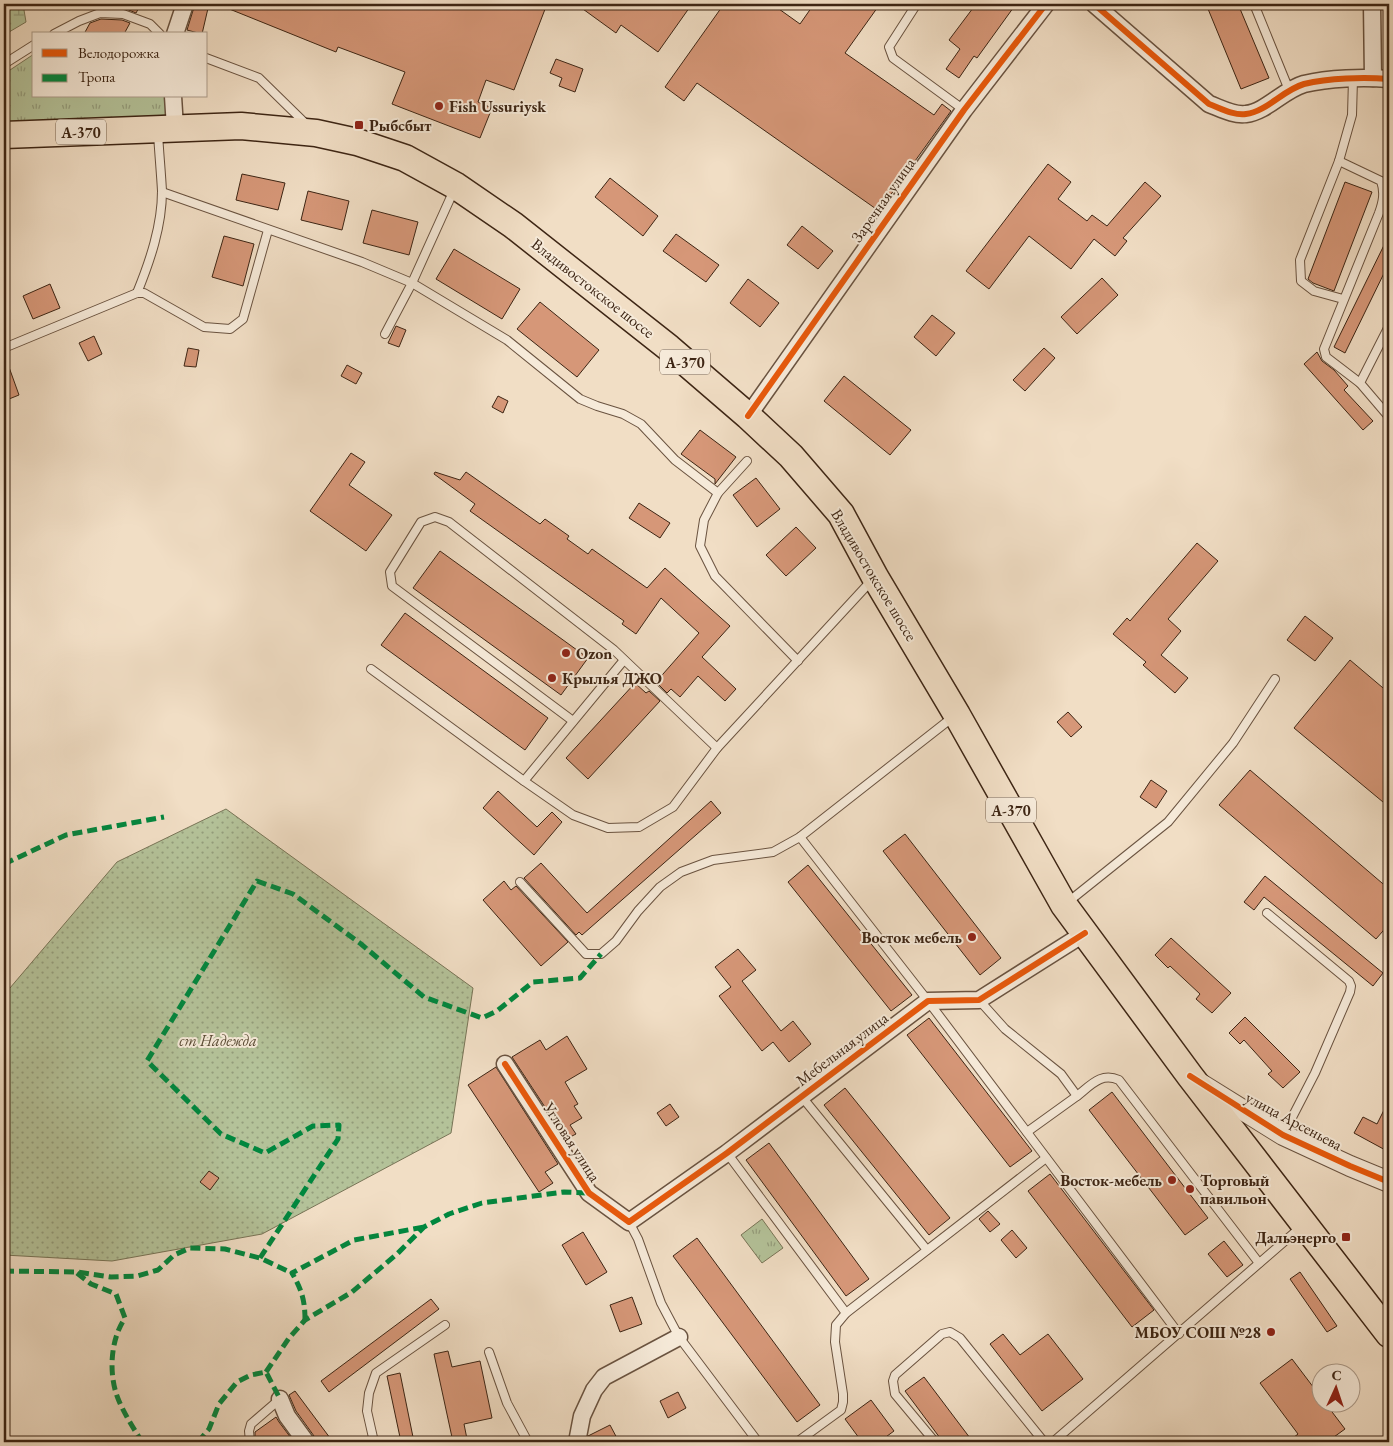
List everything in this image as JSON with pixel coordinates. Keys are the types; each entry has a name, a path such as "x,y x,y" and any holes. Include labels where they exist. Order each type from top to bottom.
{"highway":[{"name":"Владивостокское шоссе","path":"4,135 241,126 316,133 357,142 405,158 456,186 513,225 669,348 748,416 791,456 842,514 875,577 957,715 1064,905 1190,1076 1389,1334"}],"street":[{"path":"176,32 185,4"},
{"name":"Заречная улица","path":"748,416 964,110 1046,4"},
{"path":"1094,4 1209,104 1225,111 1246,114 1264,107 1289,90 1305,84 1353,79 1381,79 1372,5"},
{"path":"166,128 173,98"},
{"path":"928,1001 979,1000 1085,933"},
{"name":"Мебельная улица","path":"629,1222 727,1153 928,1001"},
{"name":"Угловая улица","path":"505,1064 589,1193 629,1222"},
{"name":"улица Арсеньева","path":"1190,1076 1283,1135 1389,1182"},
{"path":"576,1439 582,1416 594,1390 604,1377 680,1337"},
{"path":"280,1399 287,1416 306,1442"}],"lane":[{"path":"1254,4 1289,90"},
{"path":"916,5 889,47 893,58 964,110"},
{"path":"58,32 100,13 123,14 150,24 158,32"},
{"path":"4,64 32,46"},
{"path":"208,59 259,78 316,133"},
{"path":"1343,300 1314,291 1301,281 1300,260 1339,161 1352,115 1353,79"},
{"path":"137,293 149,262 160,220 166,128"},
{"path":"1339,161 1381,181 1384,190 1379,213 1324,349 1326,357 1360,383 1389,416"},
{"path":"385,334 412,283 456,186"},
{"path":"162,192 362,262 412,283 507,340 580,399 624,414 641,424 675,460 718,493"},
{"path":"4,348 137,293 144,293 204,327 230,329 243,319 268,230"},
{"path":"1360,383 1389,326"},
{"path":"747,462 718,493 704,520 700,546 715,576 798,661"},
{"path":"573,721 392,586 390,572 421,522 436,517 449,522 614,650 717,748"},
{"path":"371,669 524,782 573,814 608,828 639,827 673,807 717,748 875,577"},
{"path":"524,782 624,660"},
{"path":"1064,905 1168,822 1234,743 1275,679"},
{"path":"520,882 586,954 601,954 616,941 638,911 660,887 681,872 713,860 773,852 800,838 957,715"},
{"path":"800,838 928,1001 1179,1334"},
{"path":"1267,913 1349,981 1351,986 1315,1073 1283,1135"},
{"path":"979,1000 1005,1029 1061,1074 1077,1096"},
{"path":"1027,1132 1101,1078 1111,1077 1119,1080 1259,1263"},
{"path":"802,1097 927,1250"},
{"path":"727,1153 846,1313"},
{"path":"797,1442 841,1410 843,1402 835,1342 836,1325 846,1313 1046,1158"},
{"name":"Угловая улица","path":"629,1222 638,1239 661,1303 680,1337 758,1442"},
{"path":"1053,1442 1304,1224"},
{"path":"374,1442 367,1411 369,1393 376,1373 445,1325"},
{"path":"935,1442 895,1394 893,1381 895,1375 942,1334 950,1332 960,1338 1044,1442"},
{"path":"489,1352 507,1403 528,1442"},
{"path":"250,1442 249,1431 251,1424 280,1399"}],"green space":[{"path":"4,4 23,4 26,22 4,35"},
{"path":"32,55 32,98 168,98 169,115 4,124 4,74"},
{"name":"ст Надежда","path":"226,809 473,988 451,1133 262,1234 112,1261 4,1255 4,995 117,862"},
{"path":"762,1219 783,1248 762,1263 741,1235"}],"building":[{"path":"101,4 141,4 136,13 124,8 99,8"},
{"path":"195,4 209,4 202,32 187,30"},
{"path":"217,4 547,4 514,90 486,80 478,102 492,108 480,138 392,104 405,72 338,47 336,52"},
{"path":"576,4 692,4 658,52 621,25 616,33"},
{"path":"724,4 772,4 800,24 814,4 880,4 845,53 934,115 942,104 951,111 879,211 697,83 684,101 665,87"},
{"path":"976,4 1016,4 977,58 974,56 959,78 946,69 960,49 949,40"},
{"path":"1206,4 1238,4 1269,78 1241,89"},
{"path":"101,19 122,20 130,23 125,32 85,32 90,23"},
{"path":"556,59 583,69 575,92 559,86 562,78 550,73"},
{"path":"1048,164 1071,182 1058,199 1087,221 1092,215 1107,226 1145,182 1161,196 1123,238 1127,241 1115,256 1094,239 1071,269 1029,236 989,289 966,271"},
{"path":"242,174 285,183 278,210 236,200"},
{"path":"610,178 658,216 643,236 595,197"},
{"path":"1345,182 1372,192 1334,291 1313,283 1308,279"},
{"path":"308,191 349,201 342,230 301,220"},
{"path":"372,210 418,222 409,255 363,243"},
{"path":"802,226 833,251 818,269 787,245"},
{"path":"676,234 719,265 706,282 663,251"},
{"path":"1389,235 1389,263 1345,353 1334,347"},
{"path":"224,236 254,244 243,286 212,277"},
{"path":"454,249 520,289 502,319 436,279"},
{"path":"1102,278 1118,295 1077,334 1061,317"},
{"path":"748,279 779,303 760,327 730,303"},
{"path":"50,284 60,308 33,319 23,296"},
{"path":"540,302 599,350 577,377 517,329"},
{"path":"932,315 955,333 936,356 914,337"},
{"path":"396,326 406,330 399,347 388,343"},
{"path":"94,336 102,354 88,361 79,343"},
{"path":"188,348 199,350 196,367 184,366"},
{"path":"1044,348 1055,358 1025,391 1013,380"},
{"path":"1317,352 1322,361 1334,370 1348,386 1344,390 1373,421 1363,430 1304,364"},
{"path":"4,357 19,395 4,401"},
{"path":"347,365 362,373 356,384 341,376"},
{"path":"844,376 911,430 890,455 824,401"},
{"path":"498,396 508,401 503,413 492,407"},
{"path":"700,430 736,457 715,484 715,479 681,454"},
{"path":"351,453 365,462 349,485 392,515 366,551 310,511"},
{"path":"435,472 460,480 466,472 540,524 545,519 569,536 567,539 588,554 592,549 647,588 665,568 730,626 702,657 736,689 725,701 698,676 680,697 671,689 667,693 656,682 699,633 661,598 636,634 622,624 624,621 470,511 475,504 434,474"},
{"path":"756,478 780,509 757,527 733,495"},
{"path":"639,503 670,523 660,538 629,518"},
{"path":"796,527 816,548 786,576 766,555"},
{"path":"1197,543 1218,561 1168,619 1181,631 1161,655 1188,678 1175,693 1143,665 1146,662 1113,634 1127,618 1130,621"},
{"path":"440,551 588,658 561,695 413,588"},
{"path":"405,613 548,718 525,750 381,645"},
{"path":"1305,616 1333,638 1315,661 1287,640"},
{"path":"1350,660 1389,693 1389,807 1294,728"},
{"path":"635,683 646,693 649,691 660,701 588,779 566,758"},
{"path":"1068,712 1082,727 1071,737 1057,722"},
{"path":"1250,770 1389,889 1389,924 1376,939 1219,805"},
{"path":"1151,780 1167,791 1156,808 1140,797"},
{"path":"498,791 537,827 552,812 562,822 534,855 483,808"},
{"path":"711,801 721,813 582,935 579,932 576,935 524,878 541,863 587,913"},
{"path":"905,834 1001,958 980,975 883,851"},
{"path":"808,865 912,995 891,1011 788,882"},
{"path":"1265,876 1383,973 1373,986 1264,897 1254,910 1244,902"},
{"path":"504,881 511,890 516,886 568,942 541,966 483,900"},
{"path":"1171,938 1231,993 1212,1013 1196,999 1200,994 1170,966 1168,968 1155,955"},
{"path":"738,949 756,970 742,981 781,1031 793,1021 811,1044 789,1062 773,1042 762,1051 719,996 731,987 715,967"},
{"path":"1245,1017 1300,1072 1283,1088 1268,1074 1272,1071 1244,1040 1240,1044 1229,1033"},
{"path":"929,1018 1032,1151 1010,1167 907,1035"},
{"path":"567,1036 587,1069 565,1082 578,1104 574,1106 582,1118 570,1125 576,1134 566,1139 512,1057 540,1040 546,1050"},
{"path":"496,1067 558,1164 545,1172 553,1183 539,1192 468,1085"},
{"path":"845,1088 950,1218 929,1235 824,1105"},
{"path":"1112,1092 1208,1218 1185,1235 1089,1110"},
{"path":"1389,1100 1389,1152 1354,1133 1363,1117 1377,1124"},
{"path":"670,1104 679,1117 666,1126 657,1113"},
{"path":"769,1143 869,1279 846,1296 746,1160"},
{"path":"209,1171 219,1178 210,1190 200,1182"},
{"path":"1050,1174 1154,1310 1132,1327 1028,1191"},
{"path":"988,1211 1000,1224 990,1232 979,1219"},
{"path":"1012,1230 1027,1248 1016,1258 1001,1240"},
{"path":"583,1232 607,1272 586,1285 562,1245"},
{"path":"697,1238 820,1405 797,1422 673,1256"},
{"path":"1224,1241 1243,1265 1227,1277 1208,1254"},
{"path":"1300,1272 1337,1326 1327,1332 1290,1279"},
{"path":"632,1297 642,1324 620,1332 610,1305"},
{"path":"431,1299 439,1309 329,1392 321,1381"},
{"path":"1003,1334 1020,1355 1048,1334 1083,1379 1042,1411 990,1344"},
{"path":"448,1351 452,1367 480,1361 492,1418 464,1424 467,1439 453,1442 434,1354"},
{"path":"1292,1359 1310,1383 1310,1414 1334,1414 1345,1429 1327,1442 1288,1442 1298,1434 1260,1383"},
{"path":"400,1373 414,1442 401,1442 387,1376"},
{"path":"924,1377 973,1442 943,1442 905,1391"},
{"path":"295,1391 333,1442 316,1442 314,1436 296,1411 289,1395"},
{"path":"678,1392 686,1408 668,1418 660,1401"},
{"path":"871,1400 894,1431 879,1442 862,1442 845,1419"},
{"path":"276,1417 294,1442 260,1442 255,1436 255,1432"},
{"path":"610,1425 619,1442 587,1442 588,1436"}],"marked path":[{"path":"4,864 66,835 164,817"},
{"path":"260,1258 338,1139 339,1125 313,1126 265,1153 221,1134 147,1061 257,881 293,894 361,944 424,997 482,1018 497,1011 533,982 580,978 601,954"},
{"path":"266,1372 289,1338 305,1320 352,1292 397,1254 424,1227 449,1214 482,1203 564,1192 589,1193"},
{"path":"305,1320 302,1296 292,1273 354,1240 424,1227"},
{"path":"4,1271 77,1272 111,1277 137,1276 158,1270 174,1255 190,1248 225,1249 260,1258 292,1273"},
{"path":"77,1273 91,1284 116,1294 125,1318 116,1337 114,1347 112,1358 113,1381 121,1406 142,1442"},
{"path":"198,1442 209,1429 219,1404 237,1382 251,1375 266,1372 280,1399"}],"cycle path":[{"path":"748,416 964,110 1046,4"},
{"path":"1094,4 1209,104 1232,113 1246,114 1261,109 1304,84 1346,78 1389,79"},
{"path":"505,1064 589,1193 629,1222 727,1153 928,1001 979,1000 1085,933"},
{"path":"1190,1076 1283,1135 1389,1182"}],"place":[{"name":"Fish Ussuriysk","path":"439,106"},
{"name":"Рыбсбыт","path":"359,125"},
{"name":"Ozon","path":"566,653"},
{"name":"Крылья ДЖО","path":"552,678"},
{"name":"Восток мебель","path":"972,937"},
{"name":"Восток-мебель","path":"1172,1180"},
{"name":"Торговый павильон","path":"1190,1189"},
{"name":"Дальэнерго","path":"1346,1237"},
{"name":"МБОУ СОШ №28","path":"1271,1332"}]}
